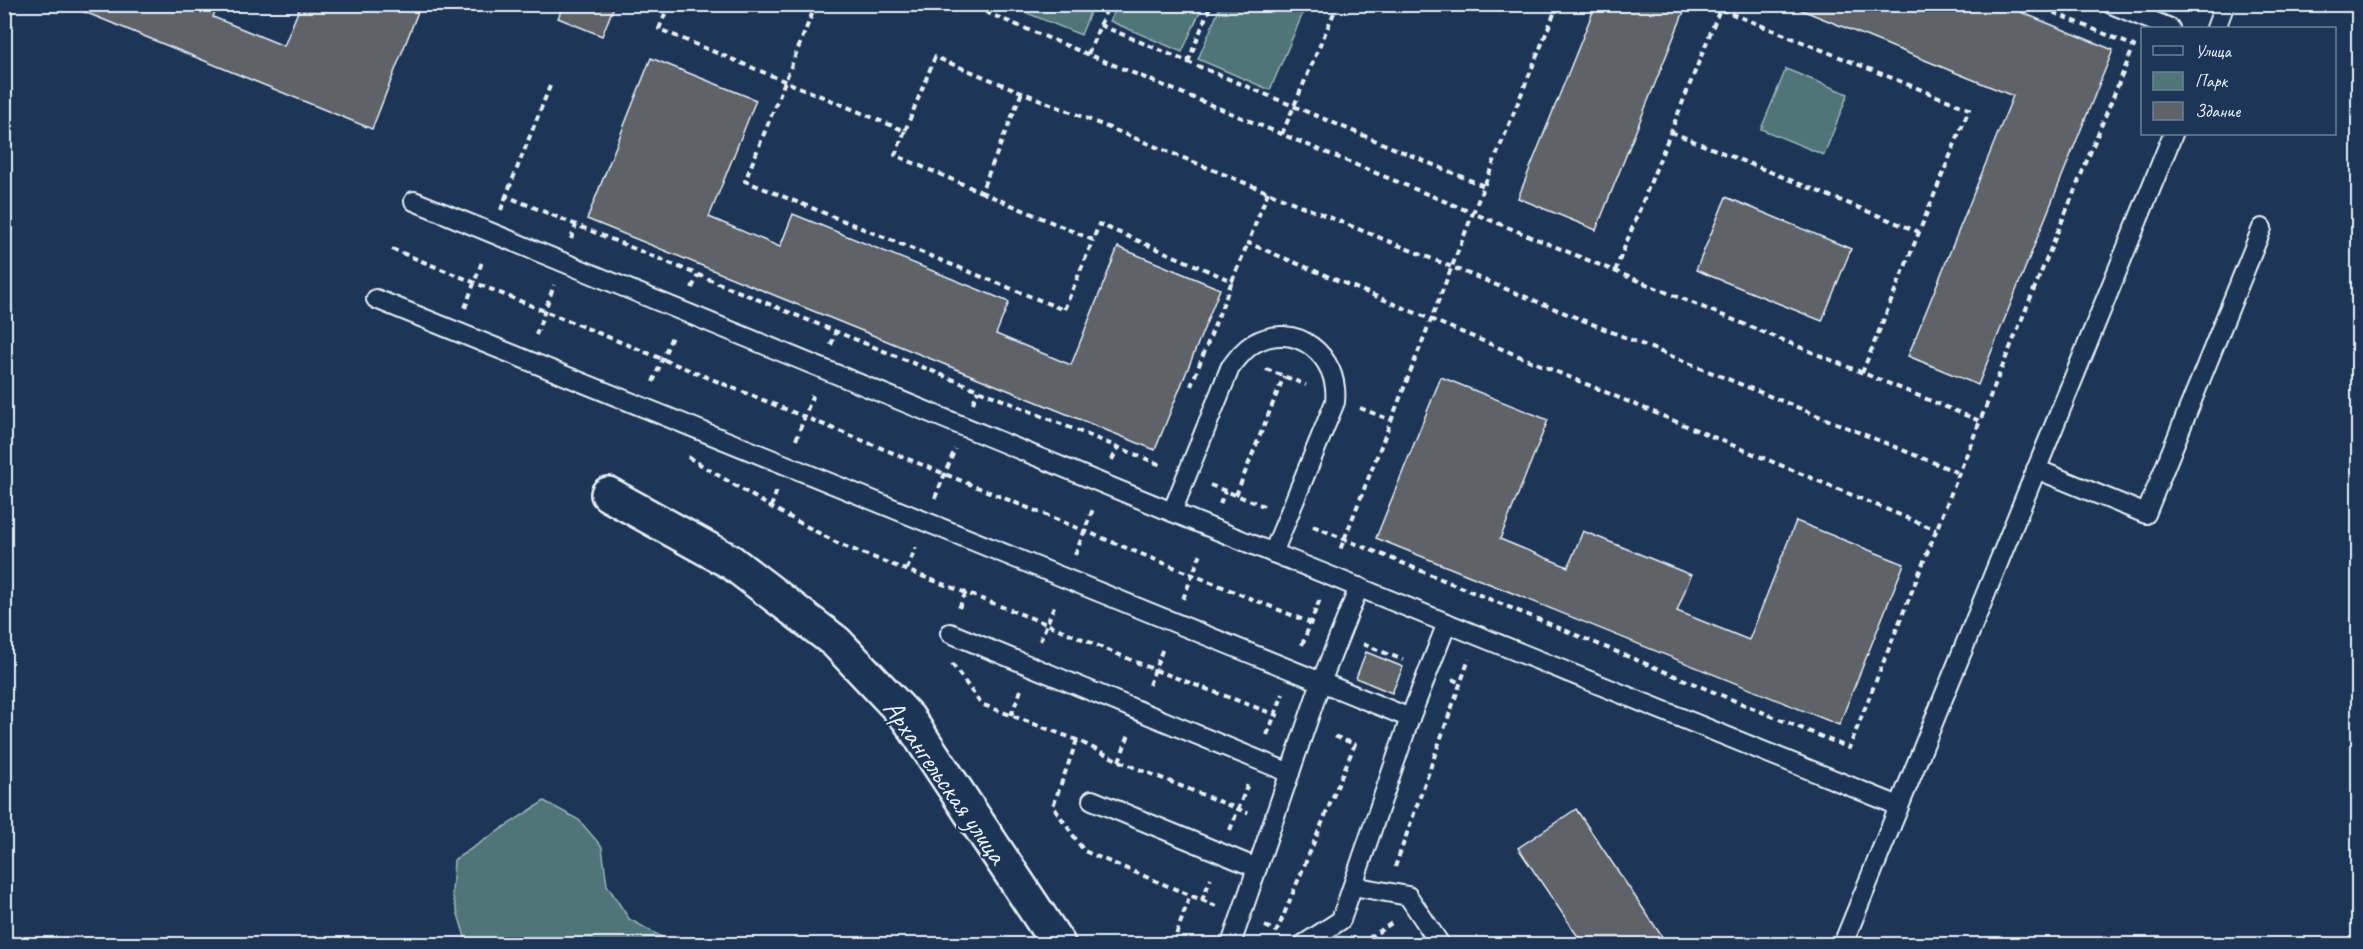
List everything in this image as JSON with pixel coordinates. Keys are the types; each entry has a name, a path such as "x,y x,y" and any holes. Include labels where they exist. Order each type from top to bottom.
{"street":[{"name":"Архангельская улица","path":"608,494 731,562 836,642 908,718 1058,945"}],"lane":[{"path":"2111,4 2168,27"},
{"path":"2216,27 2225,4"},
{"path":"1843,945 2173,135"},
{"path":"414,201 1172,512 1899,806"},
{"path":"2036,469 2146,514 2262,228"},
{"path":"376,299 1410,718"},
{"path":"1172,512 1230,368 1238,357 1252,344 1268,338 1284,336 1300,340 1317,350 1329,364 1335,382 1336,397 1273,553"},
{"path":"1231,945 1321,682 1359,587"},
{"path":"1304,945 1326,939 1341,920 1410,718 1447,623"},
{"path":"950,633 1290,773"},
{"path":"1092,800 1257,868"},
{"path":"1353,886 1408,896 1440,945"}],"path":[{"path":"669,4 659,29 905,131"},
{"path":"816,4 745,181 1064,310 1099,224 1232,281"},
{"path":"966,4 1980,421"},
{"path":"1088,54 1108,4"},
{"path":"1188,62 1211,4"},
{"path":"1282,134 1336,8 1329,4"},
{"path":"1202,900 1430,319 1558,4"},
{"path":"506,196 1849,748 2134,46 2033,4"},
{"path":"1615,271 1720,9 1968,109 1862,373"},
{"path":"1100,25 1484,186"},
{"path":"1093,240 895,155 935,57 1959,473"},
{"path":"457,331 506,196 550,86"},
{"path":"981,192 1022,92"},
{"path":"1671,132 1919,232"},
{"path":"1190,388 1268,192"},
{"path":"527,360 576,225"},
{"path":"1248,243 1936,530"},
{"path":"392,249 1460,683"},
{"path":"643,407 698,275"},
{"path":"771,507 836,331"},
{"path":"1207,344 1391,420"},
{"path":"1236,495 1284,376"},
{"path":"907,569 978,390"},
{"path":"683,455 841,545 966,592 1155,670 1355,744"},
{"path":"966,592 944,651 981,704 1077,740 1119,761 1273,822"},
{"path":"1386,893 1460,683 1493,600"},
{"path":"1173,945 1190,895"},
{"path":"1360,945 1415,908"}],"green space":[{"path":"1117,4 1203,5 1182,52 1110,21"},
{"path":"1302,4 1306,6 1270,90 1198,59 1221,5"},
{"path":"1007,5 1093,5 1081,35"},
{"path":"1786,69 1848,94 1824,155 1761,129"},
{"path":"544,801 579,820 602,847 607,885 629,919 662,937 667,944 467,944 452,894 454,860"}],"building":[{"path":"65,4 218,4 213,17 284,46 301,4 421,4 372,129"},
{"path":"564,4 612,4 614,6 602,36 558,18"},
{"path":"1596,4 1687,4 1596,230 1518,198"},
{"path":"1787,4 2001,4 2113,50 1978,385 1908,356 2013,96"},
{"path":"651,58 756,100 709,217 780,247 793,214 1009,302 996,334 1071,365 1118,247 1220,289 1155,450 587,219"},
{"path":"1726,197 1851,249 1822,321 1696,270"},
{"path":"1441,377 1548,420 1500,539 1568,567 1583,531 1691,575 1677,611 1749,640 1796,521 1904,564 1839,725 1376,538"},
{"path":"1366,652 1403,667 1392,693 1356,678"},
{"path":"1576,809 1667,944 1583,944 1518,848"}]}
